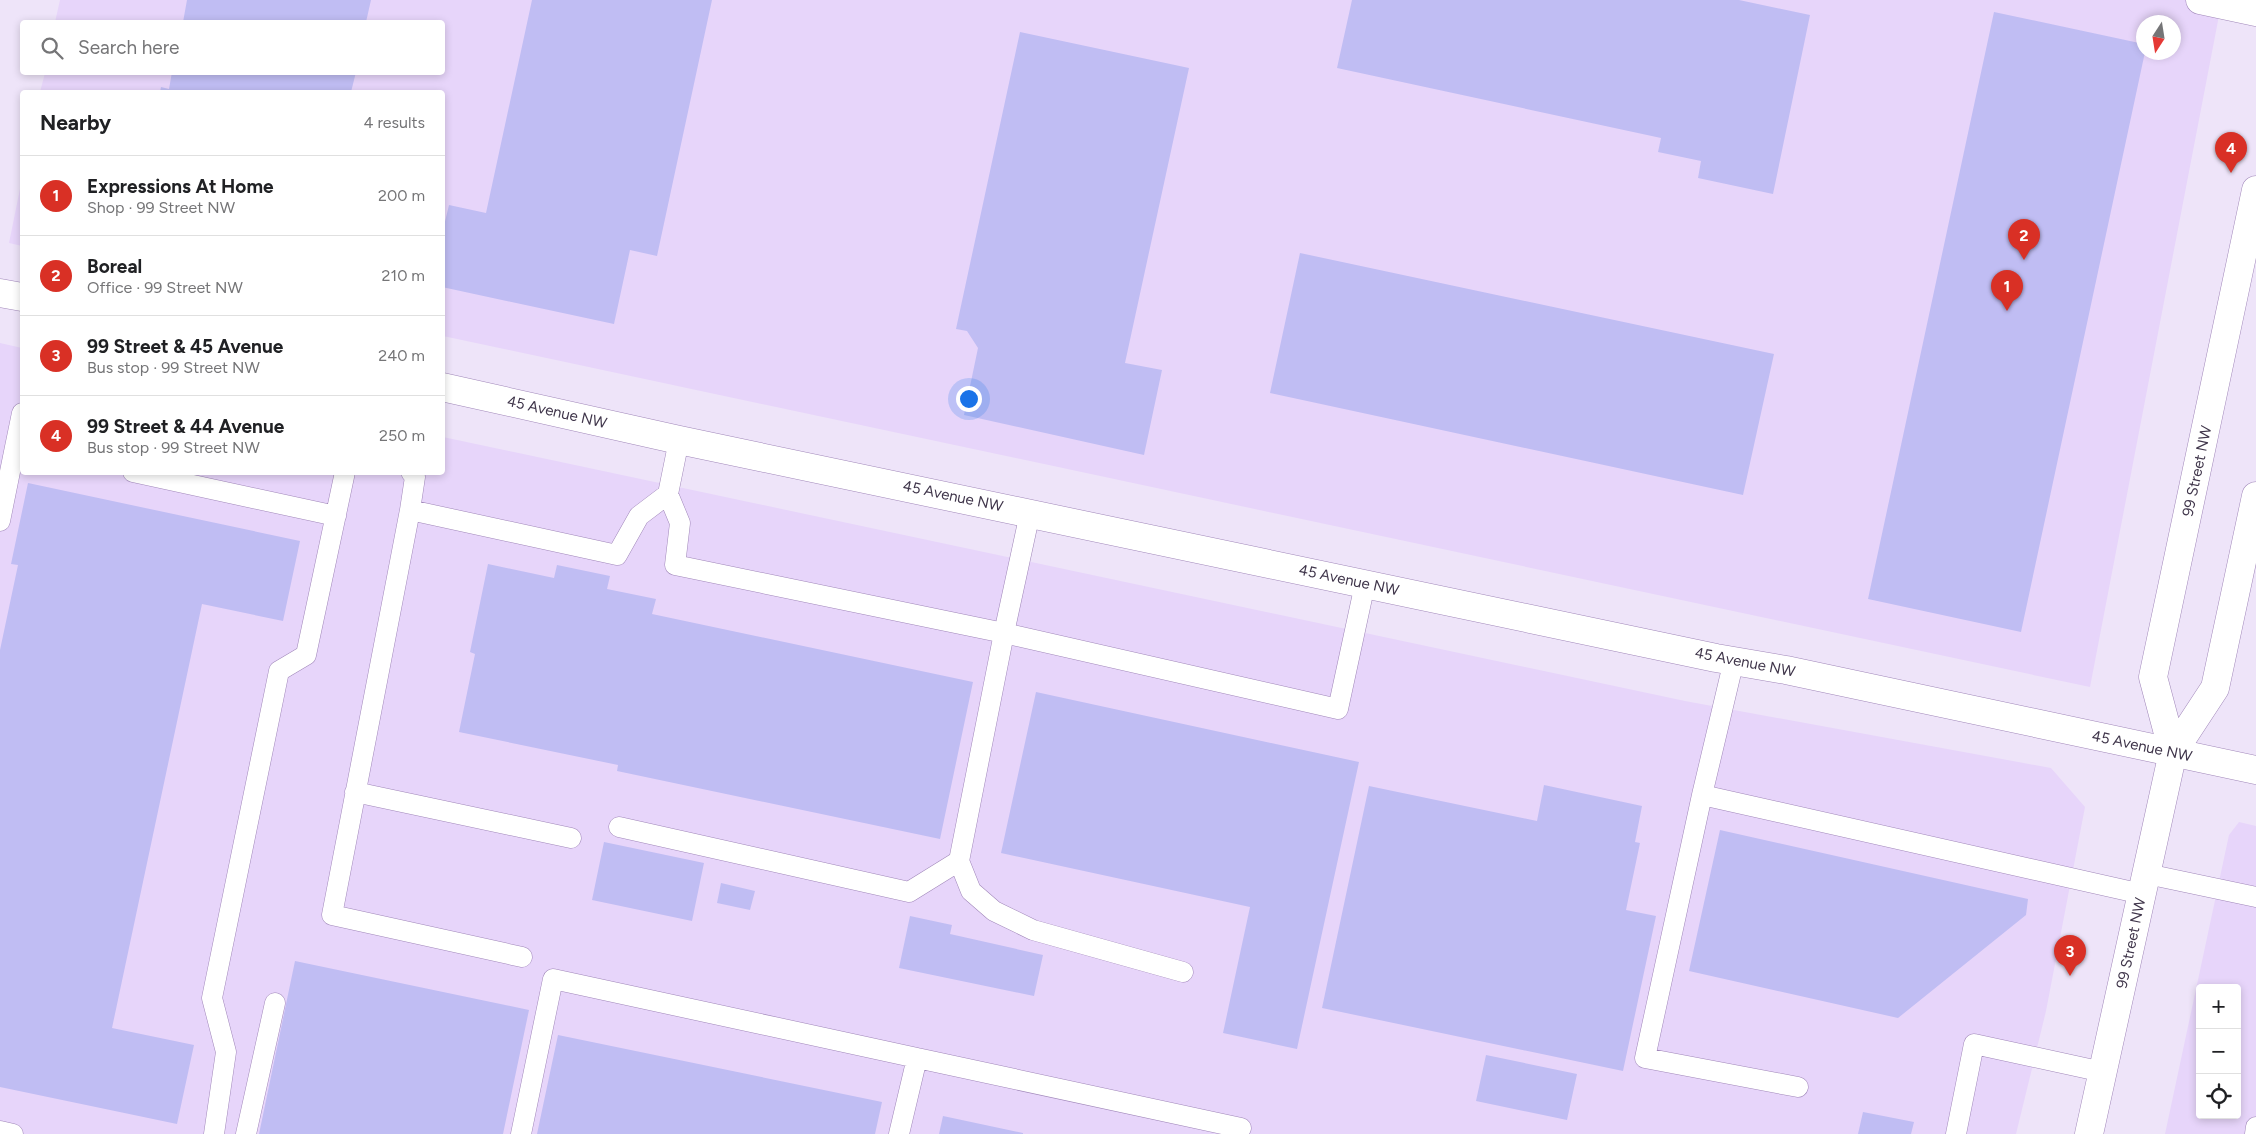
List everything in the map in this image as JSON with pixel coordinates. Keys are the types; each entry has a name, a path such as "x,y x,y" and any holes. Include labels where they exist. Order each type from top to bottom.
{"street":[{"path":"2200,0 2256,12"},
{"name":"99 Street NW","path":"2173,752 2154,677 2256,190"},
{"path":"0,293 20,297"},
{"name":"45 Avenue NW","path":"445,388 679,440 2256,770"},
{"name":"99 Street NW","path":"2090,1134 2173,752 2215,688 2256,496"}],"lane":[{"path":"679,440 668,494 680,523 675,565 1004,633 1338,709 1365,584"},
{"path":"0,521 19,448"},
{"path":"147,475 336,516"},
{"path":"214,1134 226,1052 212,998 279,671 306,655 344,475"},
{"path":"413,475 415,477 410,510 332,915 522,957"},
{"path":"410,510 617,555 639,516 668,494"},
{"path":"1030,512 959,861 970,891 994,911 1033,930 1183,972"},
{"path":"1734,660 1702,795 1646,1058 1798,1087"},
{"path":"356,792 571,838"},
{"path":"1702,795 2144,884 2256,897"},
{"path":"619,827 909,892 959,861"},
{"path":"520,1134 553,979 1241,1128"},
{"path":"246,1134 275,1003"},
{"path":"1956,1134 1974,1044 2103,1072"},
{"path":"900,1134 916,1058"},
{"path":"2255,1134 2256,1127"},
{"path":"0,1131 13,1134"}],"shaded area":[{"path":"60,0 2222,0 2090,687 445,336 445,90 41,90 44,75 445,75 445,20 55,20"},
{"path":"20,189 20,246 9,243"},
{"path":"0,343 20,348 20,475 445,475 445,437 1685,701 2051,768 2085,807 2046,1011 2016,1134 0,1134"},
{"path":"2239,822 2256,826 2256,1134 2165,1134 2196,989 2196,1119 2241,1119 2241,984 2197,984 2229,835"}],"building":[{"path":"187,0 371,0 366,20 183,20"},
{"path":"532,0 712,0 657,256 630,250 614,324 445,288 445,222 449,205 486,213"},
{"path":"1352,0 1739,0 1810,15 1773,194 1698,178 1701,161 1658,152 1661,138 1337,68"},
{"path":"1994,12 2136,42 2136,60 2143,60 2021,632 1868,599"},
{"path":"1020,32 1189,68 1125,363 1162,370 1144,455 964,415 978,348 967,331 956,329"},
{"path":"171,75 355,75 352,90 160,90 161,87 169,89"},
{"path":"1300,253 1774,354 1743,495 1270,393"},
{"path":"28,483 300,541 283,621 202,604 112,1028 194,1045 177,1124 0,1087 0,650 18,565 11,564"},
{"path":"488,564 554,578 557,565 610,576 607,589 656,599 652,614 973,682 940,839 617,771 618,765 459,732 475,654 470,652"},
{"path":"1036,692 1359,762 1297,1049 1223,1033 1250,907 1001,853"},
{"path":"1544,785 1642,806 1635,842 1640,843 1626,910 1656,916 1623,1071 1322,1008 1369,786 1537,821"},
{"path":"1720,830 2028,899 2026,915 1898,1018 1689,971"},
{"path":"604,842 704,863 692,921 592,900"},
{"path":"721,883 755,891 750,910 717,903"},
{"path":"910,916 952,925 950,934 1043,955 1034,996 899,968"},
{"path":"295,961 529,1010 503,1134 259,1134"},
{"path":"558,1035 882,1102 875,1134 537,1134"},
{"path":"1486,1055 1577,1074 1567,1120 1476,1101"},
{"path":"1863,1112 1914,1122 1911,1134 1858,1134"},
{"path":"943,1116 1023,1133 1023,1134 939,1134"}],"place":[{"name":"99 Street & 44 Avenue","path":"2231,173"},
{"name":"Boreal","path":"2024,260"},
{"name":"Expressions At Home","path":"2007,311"},
{"name":"99 Street & 45 Avenue","path":"2070,976"}]}
